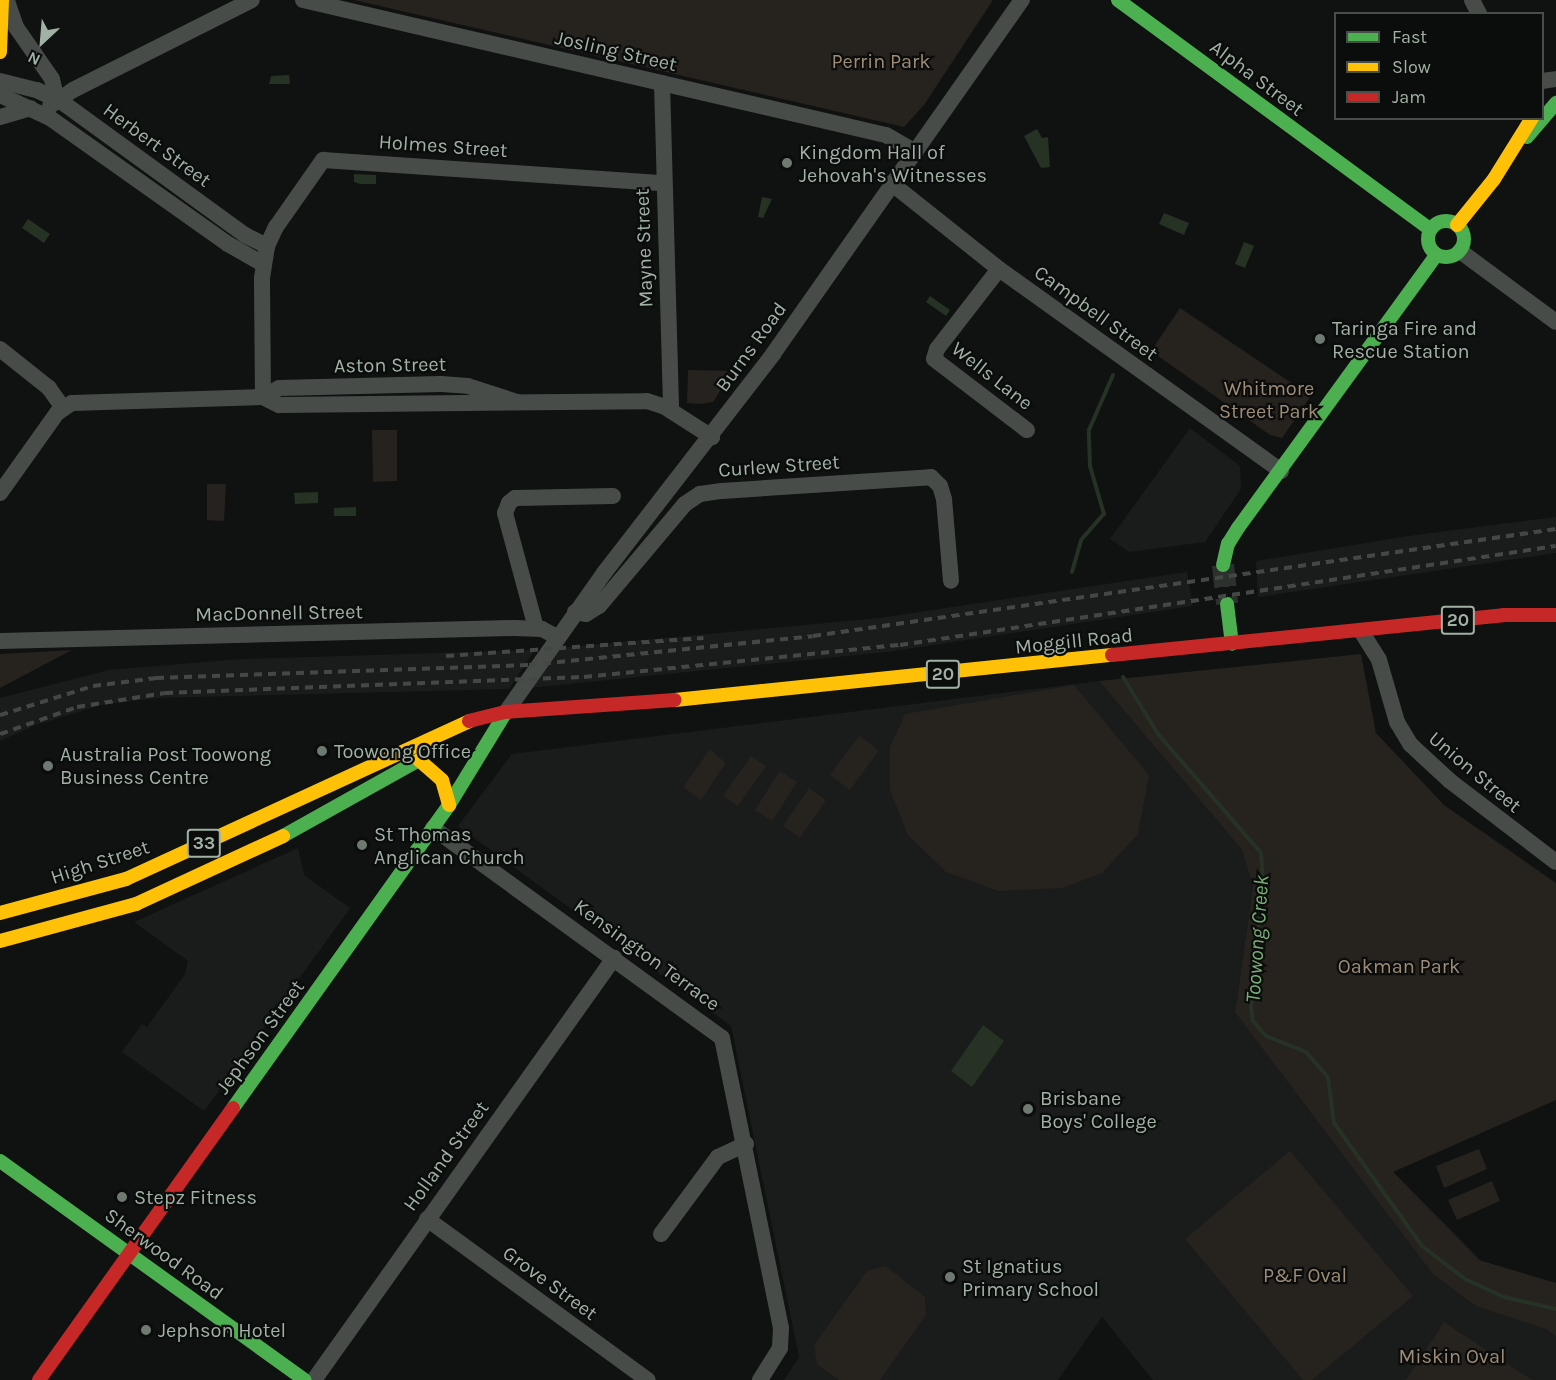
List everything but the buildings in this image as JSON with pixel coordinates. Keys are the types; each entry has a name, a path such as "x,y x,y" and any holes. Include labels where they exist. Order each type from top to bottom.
{"main road":[{"path":"0,52 4,0"},
{"name":"Alpha Street","path":"1118,0 1430,229"},
{"path":"1544,100 1556,82"},
{"path":"1544,117 1556,104"},
{"path":"1515,148 1529,120"},
{"path":"1457,225 1515,148 1541,120"},
{"path":"1445,221 1457,225 1463,234 1460,251 1451,257 1436,255 1427,240 1430,229 1445,221"},
{"path":"1223,565 1228,544 1238,528 1436,255"},
{"path":"1227,604 1232,644"},
{"name":"Moggill Road","path":"506,712 551,707 595,708 1503,615 1556,615"},
{"name":"Moggill Road","path":"494,732 555,722 595,708"},
{"name":"Jephson Street","path":"39,1380 433,828 506,712"},
{"name":"High Street","path":"0,913 126,879 458,724 506,712"},
{"path":"469,739 494,732"},
{"name":"33","path":"0,941 136,904 313,822 419,760 453,745"},
{"path":"419,760 442,780 449,805"},
{"name":"Sherwood Road","path":"0,1161 305,1380"}],"street":[{"path":"4,0 16,27 52,79 57,100"},
{"path":"0,117 21,108 39,111 252,0"},
{"name":"Josling Street","path":"303,0 886,135 916,152"},
{"name":"Burns Road","path":"506,712 517,691 575,612 712,437 1022,0"},
{"name":"Herbert Street","path":"0,81 57,100 250,238 267,246"},
{"name":"Mayne Street","path":"662,83 671,411"},
{"name":"Herbert Street","path":"0,95 39,111 228,244 263,264"},
{"name":"Holmes Street","path":"267,246 276,227 318,165 328,159 663,183"},
{"name":"Campbell Street","path":"891,183 999,269 1281,471"},
{"path":"263,397 263,264 267,246"},
{"path":"1460,251 1556,322"},
{"name":"Wells Lane","path":"999,269 937,349 934,358 1027,430"},
{"path":"0,349 49,388 63,408 0,493"},
{"name":"Aston Street","path":"63,408 85,402 263,397 279,405 643,401 671,411 712,437"},
{"name":"Curlew Street","path":"575,612 586,614 599,606 685,504 700,494 722,491 931,477 940,486 945,499 951,582"},
{"path":"536,628 505,513 509,503 516,498 613,496"},
{"name":"MacDonnell Street","path":"0,641 536,628 554,641"},
{"name":"Union Street","path":"1361,631 1379,660 1397,722 1410,744 1450,781 1556,862"},
{"name":"Kensington Terrace","path":"433,828 722,1038 746,1144 781,1328 780,1348 760,1380"},
{"name":"Holland Street","path":"314,1380 614,958"},
{"path":"661,1234 718,1156 746,1144"},
{"name":"Grove Street","path":"427,1219 648,1380"}],"shaded area":[{"path":"289,75 290,84 269,84 271,76"},
{"path":"1037,129 1042,138 1048,137 1050,167 1041,168 1024,136"},
{"path":"354,174 376,175 376,184 354,182"},
{"path":"762,197 772,199 763,218 758,217"},
{"path":"1164,213 1189,223 1184,235 1159,224"},
{"path":"28,219 50,234 44,243 22,228"},
{"path":"1244,242 1254,246 1245,268 1235,264"},
{"path":"930,296 950,310 946,316 926,302"},
{"path":"1190,428 1240,466 1241,489 1205,542 1129,552 1110,539"},
{"path":"318,492 318,503 295,504 294,493"},
{"path":"356,507 356,516 334,516 334,508"},
{"path":"1556,517 1556,553 1258,597 1256,561 1408,536"},
{"path":"1187,572 1193,606 887,652 529,688 558,648 879,618"},
{"path":"535,650 509,689 157,698 101,705 36,725 0,741 0,698 109,670 242,659"},
{"name":"Brisbane Boys' College","path":"1099,681 1242,850 1253,887 1235,1012 1556,1336 1556,1380 1153,1380 1102,1317 1058,1380 784,1380 799,1357 731,1026 458,826 512,754"},
{"path":"298,848 304,875 350,908 204,1111 122,1052 142,1024 147,1027 185,974 188,961 134,922"},
{"path":"983,1025 1004,1041 972,1087 951,1071"}],"green space":[{"name":"Perrin Park","path":"354,0 993,0 924,105 904,127"},
{"name":"Whitmore Street Park","path":"1180,308 1311,396 1282,438 1270,435 1151,351"},
{"path":"688,370 733,371 713,402 701,404 687,403"},
{"path":"372,430 397,430 397,481 373,482"},
{"path":"207,484 226,484 224,521 207,520"},
{"path":"72,650 0,688 0,654"},
{"name":"Oakman Park","path":"1361,654 1376,733 1444,805 1556,883 1556,1100 1393,1172 1479,1260 1556,1283 1556,1336 1546,1329 1476,1306 1433,1274 1235,1012 1253,887 1242,850 1099,681"},
{"path":"1074,685 1149,775 1138,834 1102,873 1062,888 998,891 946,872 908,835 890,790 890,747 905,714"},
{"path":"859,736 879,750 850,790 830,775"},
{"path":"710,749 726,763 701,800 683,787"},
{"path":"751,756 766,766 738,806 723,796"},
{"path":"780,771 797,782 772,821 755,810"},
{"path":"809,788 826,800 800,838 783,826"},
{"path":"1479,1149 1487,1169 1444,1188 1436,1166"},
{"name":"P&F Oval","path":"1290,1151 1413,1296 1312,1380 1303,1380 1185,1239"},
{"path":"1492,1181 1500,1201 1457,1220 1448,1200"},
{"path":"886,1266 925,1297 926,1315 880,1380 839,1380 817,1364 814,1345 867,1271"},
{"name":"Miskin Oval","path":"1444,1322 1532,1380 1406,1380"}],"waterway":[{"name":"Toowong Creek","path":"1072,572 1081,540 1104,514 1090,466 1089,430 1113,375"},
{"name":"Toowong Creek","path":"1123,677 1158,734 1261,853 1263,880 1251,1007 1253,1021 1266,1036 1306,1052 1328,1077 1334,1123 1422,1246 1465,1279 1504,1297 1556,1309"}],"tunnel":[{"path":"1223,565 1227,604"}],"railway":[{"path":"0,715 93,686 156,678 529,665 813,636 1556,529"},
{"path":"0,734 77,707 165,693 584,677 900,645 1556,546"},
{"path":"446,656 703,638"}],"traffic: fast":[{"path":"1118,0 1430,229"},
{"path":"1544,117 1556,103"},
{"path":"1527,137 1542,120"},
{"path":"1446,221 1459,226 1464,239 1459,252 1446,257 1433,252 1428,239 1433,226 1446,221"},
{"path":"1223,565 1228,544 1238,528 1436,255"},
{"path":"1227,604 1232,644"},
{"path":"233,1108 449,805 506,712"},
{"path":"283,836 419,760"},
{"path":"0,1161 305,1380"}],"traffic: slow":[{"path":"0,52 2,0"},
{"path":"1457,225 1494,179 1531,120"},
{"path":"675,700 1112,655"},
{"path":"0,913 126,879 469,721"},
{"path":"419,760 442,780 449,805"},
{"path":"0,941 136,904 283,836"}],"traffic: jam":[{"path":"1112,655 1503,615 1556,615"},
{"path":"469,721 506,712 675,700"},
{"path":"39,1380 233,1108"}],"place":[{"name":"Kingdom Hall of Jehovah's Witnesses","path":"787,163"},
{"name":"Taringa Fire and Rescue Station","path":"1320,339"},
{"name":"Toowong Office","path":"322,751"},
{"name":"Australia Post Toowong Business Centre","path":"48,766"},
{"name":"St Thomas Anglican Church","path":"362,845"},
{"name":"Brisbane Boys' College","path":"1028,1109"},
{"name":"Stepz Fitness","path":"122,1197"},
{"name":"St Ignatius Primary School","path":"950,1277"},
{"name":"Jephson Hotel","path":"146,1330"}]}
